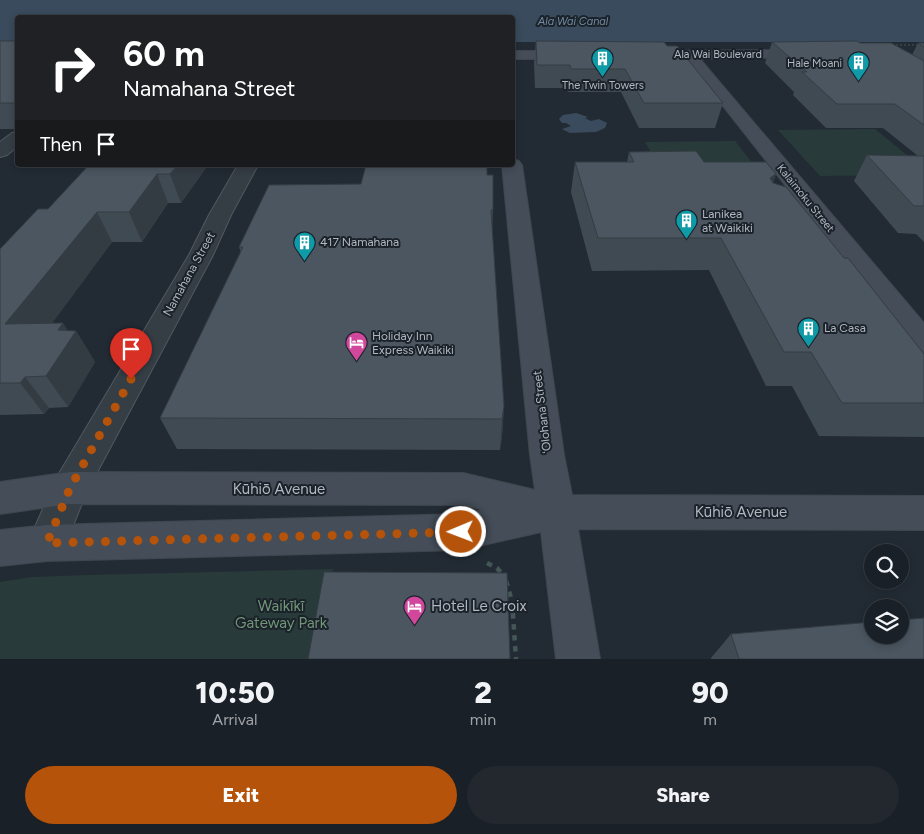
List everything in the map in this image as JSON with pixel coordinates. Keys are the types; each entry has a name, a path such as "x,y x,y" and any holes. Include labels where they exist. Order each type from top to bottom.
{"street":[{"name":"Kalaimoku Street","path":"689,54 924,342"},
{"name":"Ala Wai Boulevard","path":"632,55 818,54"},
{"path":"515,55 584,55"},
{"path":"0,151 15,139"},
{"name":"Namahana Street","path":"47,543 70,488 201,255 220,215 247,167"},
{"name":"ʻOlohana Street","path":"512,167 546,455 557,512 578,659"},
{"name":"Kūhiō Avenue","path":"0,498 70,488 463,490 557,512"},
{"name":"Kūhiō Avenue","path":"0,548 47,543 461,532 557,512 924,513"}],"path":[{"path":"482,561 497,568 508,585 512,601 516,659"}],"green space":[{"path":"875,129 924,169 924,175 820,176 778,130"},
{"path":"735,141 761,174 664,175 645,142"},
{"name":"Waikīkī Gateway Park","path":"333,569 319,659 0,659 0,582 32,577"}],"water":[{"name":"Ala Wai Canal","path":"0,0 924,0 924,42 515,42 515,15 15,15 15,43 0,43"},
{"path":"576,113 588,117 585,118 591,121 599,119 607,123 605,128 596,132 570,133 562,129 571,126 562,123 559,119 563,115"}],"building":[{"path":"0,41 15,41 15,103 0,103"},
{"path":"536,41 664,42 667,46 677,46 723,103 644,103 625,69 571,69 570,65 537,65"},
{"path":"857,41 860,43 891,43 924,61 924,125 895,104 837,104 802,72 807,72 772,42"},
{"path":"696,151 704,162 766,162 776,174 770,178 773,183 786,187 844,258 848,258 924,354 924,403 842,403 811,352 784,352 721,238 598,238 575,162 634,162 629,152"},
{"path":"867,155 924,156 924,206 914,206"},
{"path":"87,167 176,167 170,174 157,174 129,212 97,212 5,324 63,323 58,330 76,331 46,376 25,377 20,383 0,383 0,249 38,209 48,209"},
{"path":"365,167 487,167 487,175 493,175 493,210 491,210 504,406 502,419 160,418 243,247 239,247 269,185 361,184"},
{"name":"Hotel Le Croix","path":"324,572 507,573 510,659 308,659"},
{"path":"924,618 924,659 739,659 731,634 864,623 864,644 909,644 909,619"}],"place":[{"name":"The Twin Towers","path":"603,78"},
{"name":"Hale Moani","path":"858,82"},
{"name":"Lanikea at Waikiki","path":"686,240"},
{"name":"417 Namahana","path":"304,261"},
{"name":"La Casa","path":"808,347"},
{"name":"Holiday Inn Express Waikiki","path":"356,362"},
{"name":"Hotel Le Croix","path":"415,625"}],"route":[{"path":"131,379 70,488 47,543 461,532"}]}
